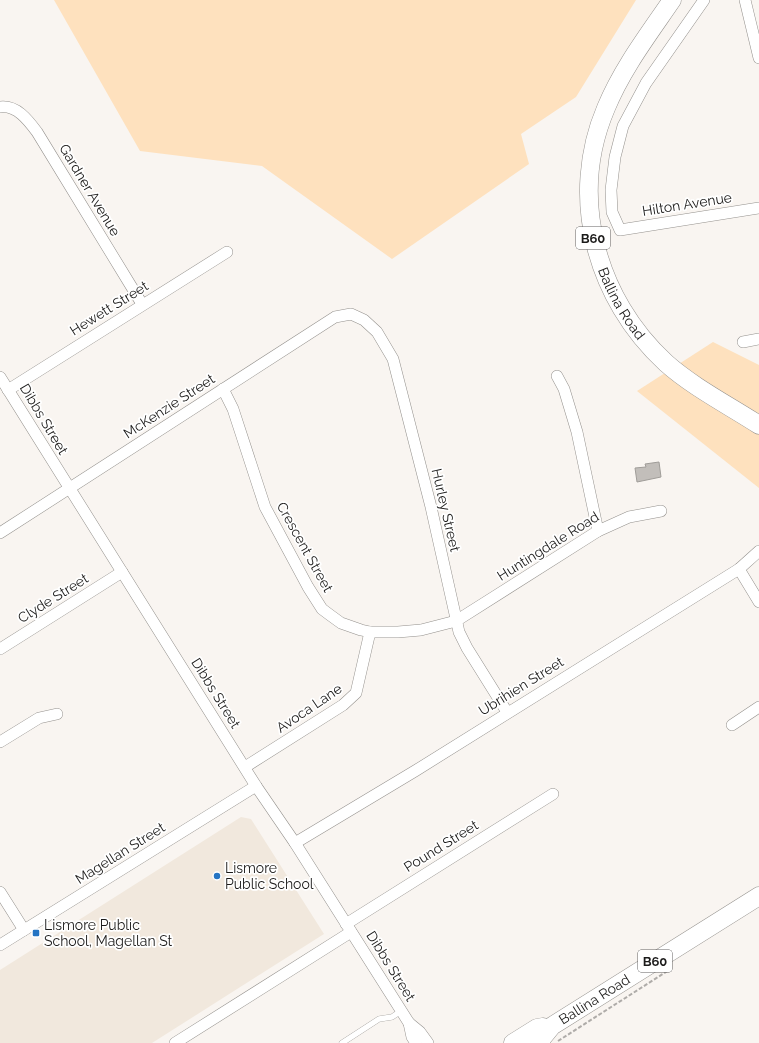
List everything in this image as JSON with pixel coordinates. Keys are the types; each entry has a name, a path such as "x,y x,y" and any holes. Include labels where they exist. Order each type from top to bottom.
{"main road":[{"name":"Ballina Road","path":"672,0 623,72 599,127 593,148 588,184 589,209 594,243 605,276 623,311 655,352 686,378 759,425"},
{"name":"Ballina Road","path":"534,1043 543,1037 554,1035 759,896"},
{"name":"Ballina Road","path":"513,1043 538,1028 554,1035"}],"street":[{"name":"Hilton Avenue","path":"704,0 646,83 623,126 615,157 611,190 612,212 620,230 759,208"},
{"path":"745,0 759,58"},
{"name":"Gardner Avenue","path":"0,106 11,108 21,113 28,120 142,304"},
{"name":"Hewett Street","path":"8,390 142,304 227,252"},
{"name":"McKenzie Street","path":"0,533 335,317 347,314 358,316"},
{"name":"Hurley Street","path":"358,316 377,332 393,359 431,508 456,621 467,648 507,712"},
{"path":"743,342 759,339"},
{"path":"557,376 564,389 577,432 598,531"},
{"name":"Dibbs Street","path":"0,377 256,786 295,843 409,1023 420,1032 428,1043"},
{"name":"Crescent Street","path":"223,389 233,409 265,507 322,609 336,620 348,626 370,632 422,630 456,621"},
{"name":"Huntingdale Road","path":"456,621 598,531 629,517 661,511"},
{"name":"Ubrihien Street","path":"295,843 415,771 507,712 739,569 759,550"},
{"path":"739,569 759,602"},
{"name":"Clyde Street","path":"0,649 122,572"},
{"name":"Avoca Lane","path":"245,767 354,697 370,632"},
{"path":"732,725 759,708"},
{"path":"0,742 39,718 57,714"},
{"name":"Magellan Street","path":"0,945 256,786"},
{"name":"Pound Street","path":"176,1043 552,794"},
{"path":"0,892 24,930"},
{"name":"Dibbs Street","path":"409,1023 412,1037 416,1043"}],"lane":[{"path":"342,1043 379,1020 392,1017 401,1011"}],"path":[{"path":"554,1035 672,968"}],"shaded area":[{"path":"54,0 636,0 576,97 521,134 529,164 392,259 262,166 140,151"},
{"path":"713,342 759,365 759,488 637,391"},
{"name":"Lismore Public School","path":"241,817 251,819 324,934 152,1043 0,1043 0,970"}],"building":[{"path":"659,462 661,477 637,482 635,468 646,467 645,464"}],"place":[{"name":"Lismore Public School","path":"217,876"},
{"name":"Lismore Public School, Magellan St","path":"36,933"}]}
